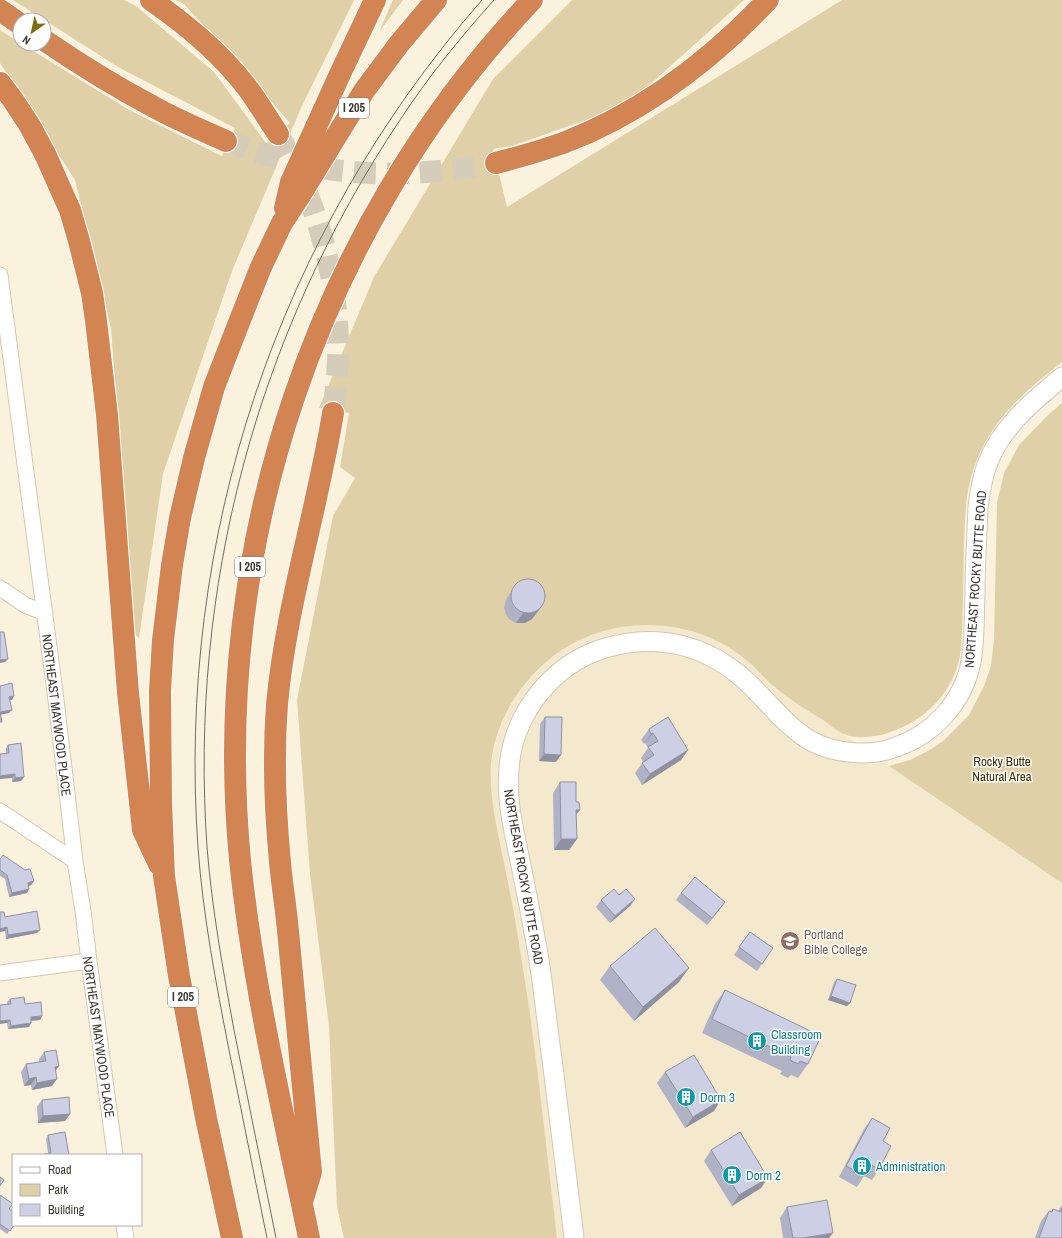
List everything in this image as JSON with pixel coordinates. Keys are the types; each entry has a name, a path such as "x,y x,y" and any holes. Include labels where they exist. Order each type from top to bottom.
{"highway":[{"path":"151,0 191,30 231,69 248,89 278,134"},
{"path":"282,223 291,182 375,0"},
{"name":"I 205","path":"232,1238 206,1118 180,984 164,876 161,802 161,683 163,640 172,565 180,518 194,458 214,387 240,320 282,223 364,91 399,44 436,0"},
{"name":"I 205","path":"309,1238 260,997 251,944 240,858 236,792 237,688 241,635 252,556 276,452 291,406 305,365 350,262 381,204 406,163 430,128 487,50 532,0"},
{"path":"496,162 533,153 564,142 595,129 653,98 707,58 768,0"},
{"path":"0,10 12,18"},
{"path":"52,45 100,76 154,107 189,125 226,141"},
{"path":"0,83 30,126 46,156 70,210 92,293 107,415 128,693 144,830 164,876"},
{"path":"302,1203 311,1172 288,929 280,864 275,785 275,746 277,706 286,633 320,482 333,414"}],"street":[{"name":"NORTHEAST MAYWOOD PLACE","path":"0,276 75,861 115,1154"},
{"name":"NORTHEAST ROCKY BUTTE ROAD","path":"574,1238 539,961 512,824 509,799 508,772 510,757 513,743 524,715 532,702 550,681 572,663 599,650 614,646 634,642 653,642 687,647 714,657 740,676 792,728 811,740 827,747 852,752 880,751 898,747 920,736 937,723 954,704 964,685 970,665 973,639 978,507 981,486 987,463 1014,421 1062,376"},
{"path":"0,588 25,605 44,613"},
{"path":"0,810 75,861"},
{"path":"0,973 89,962"},
{"path":"124,1226 126,1238"}],"shaded area":[{"name":"Portland Bible College","path":"666,625 680,628 701,634 726,645 744,657 760,671 774,687 1062,883 1062,1238 557,1238 525,980 512,901 491,800 490,781 492,760 497,737 504,718 515,698 529,679 545,663 564,649 584,638 605,630 629,626"}],"green space":[{"path":"13,0 124,0 136,6 214,72 266,143 290,123 184,4 176,0 354,0 301,108 232,271 163,474 139,638 134,634 111,328 75,180 0,63 0,30 12,38 12,52 35,52 131,111 222,156 235,128 118,67 52,25 52,12 32,12"},
{"path":"393,0 403,0 379,32"},
{"path":"572,0 744,0 626,106 512,146 493,149 507,207 842,0 1062,0 1062,362 1028,390 1013,405 1000,420 979,454 972,474 967,497 964,537 962,633 959,661 948,687 940,698 920,717 908,725 895,731 877,736 848,736 787,697 744,658 724,644 702,634 678,628 654,625 630,626 606,630 583,638 548,660 524,685 505,715 498,731 491,765 491,789 496,823 516,922 525,981 540,1091 557,1238 344,1238 337,1207 329,1026 310,874 297,700 333,516 355,478 340,467 349,413 319,408 374,277 493,79"},
{"name":"Rocky Butte Natural Area","path":"1062,403 1062,883 889,766 910,760 943,741 969,715 984,686 991,666 994,640 997,503 1004,473 1019,445"}],"building":[{"path":"528,579 534,580 540,584 544,590 544,602 540,608 534,612 528,613 522,612 516,608 512,602 511,596 512,590 516,584 522,580"},
{"path":"0,632 4,632 8,659 0,660"},
{"path":"12,683 14,696 9,697 12,710 0,712 0,686"},
{"path":"545,717 562,717 561,755 544,754"},
{"path":"668,717 688,750 650,774 642,763 654,755 648,747 658,741 653,733 651,734 649,729"},
{"path":"21,743 24,777 15,778 15,774 0,776 0,754 9,753 8,745"},
{"path":"560,782 576,782 576,802 579,802 580,810 576,810 577,839 561,839"},
{"path":"3,855 25,870 30,869 34,881 28,883 29,889 12,893 7,875 0,870 0,859"},
{"path":"695,877 725,902 712,918 681,893"},
{"path":"614,889 619,895 626,889 635,899 615,916 601,900"},
{"path":"37,911 40,930 8,935 7,927 0,929 0,912 4,912 5,917"},
{"path":"655,928 689,968 643,1007 610,966"},
{"path":"750,932 773,948 762,964 739,947"},
{"path":"837,979 856,985 850,1003 831,996"},
{"path":"725,990 821,1036 808,1064 800,1061 798,1064 790,1060 791,1057 712,1019"},
{"path":"24,997 25,1004 41,1002 42,1016 31,1017 31,1023 11,1026 10,1020 0,1021 0,1005 11,1004 10,999"},
{"path":"56,1050 59,1066 55,1067 57,1079 37,1083 36,1077 29,1079 26,1064 46,1061 44,1052"},
{"path":"694,1055 721,1100 693,1117 665,1072"},
{"path":"69,1097 70,1114 43,1116 42,1100"},
{"name":"Administration","path":"872,1118 890,1128 883,1141 891,1146 879,1169 871,1165 865,1176 846,1166"},
{"path":"65,1132 69,1154 44,1154 51,1153 48,1135"},
{"path":"740,1132 768,1178 739,1195 711,1150"},
{"path":"0,1177 4,1180 0,1186"},
{"path":"0,1195 12,1203 9,1209 12,1211 12,1226 13,1226 10,1231 0,1224"},
{"path":"827,1200 833,1233 803,1238 793,1238 787,1207"},
{"path":"1062,1208 1062,1238 1039,1238 1049,1211 1052,1212 1053,1209 1061,1212"}],"tunnel":[{"path":"278,134 294,165 313,210 331,274 337,318 338,349 333,413"},
{"path":"226,141 287,161 347,171 396,174 446,170 496,163"}],"tram line":[{"path":"267,1238 219,1000 210,949 200,873 195,732 204,618 224,505 255,396 296,289 348,188 410,91 482,0"},
{"path":"276,1238 226,985 215,916 207,847 204,751 209,655 222,560 243,467 271,376 307,288 350,202 400,120 445,58 494,0"}],"place":[{"name":"Portland Bible College","path":"790,941"},
{"name":"Classroom Building","path":"757,1041"},
{"name":"Dorm 3","path":"686,1097"},
{"name":"Administration","path":"862,1166"},
{"name":"Dorm 2","path":"732,1175"}]}
